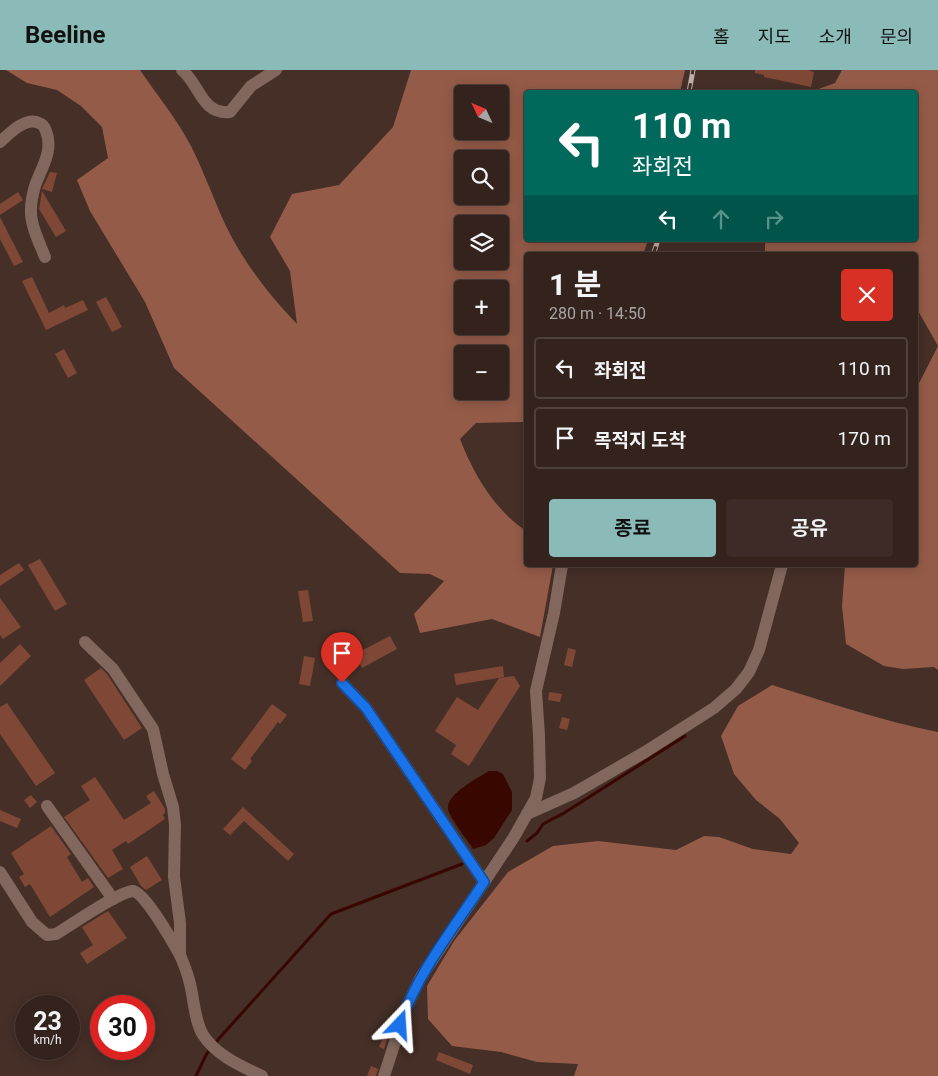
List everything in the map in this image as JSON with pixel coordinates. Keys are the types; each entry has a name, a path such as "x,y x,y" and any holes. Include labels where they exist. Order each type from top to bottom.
{"street":[{"path":"182,70 191,79 206,103 214,111 221,113 230,112 251,86 276,70"},
{"path":"0,142 20,126 30,121 39,122 44,127 49,138 49,151 35,187 30,210 36,234 45,257"},
{"path":"384,1076 406,1008 421,977 484,882 536,798 540,778 536,691 554,613 562,567"},
{"path":"527,814 574,793 645,752 714,708 736,689 749,672 759,650 781,567"},
{"path":"85,642 113,669 153,729 173,807 175,825 174,877 180,923 180,956"},
{"path":"342,683 366,708 484,882"},
{"path":"47,806 113,899"},
{"path":"0,872 32,922 47,935 56,934 120,894 133,891 138,892 146,901 180,956 189,979 202,1033 212,1046 230,1060 262,1076"}],"shaded area":[{"path":"6,70 140,70 191,146 226,226 249,266 297,324 290,271 270,237 292,194 339,185 393,127 411,70 685,70 680,90 524,90 524,242 647,242 644,252 524,252 524,422 476,423 460,439 486,490 504,512 524,529 524,567 553,567 540,637 492,619 420,633 414,614 444,581 430,574 400,573 174,368 145,302 90,211 77,180 108,158 102,127 81,106 57,90 27,83"},
{"path":"842,70 938,70 938,346 918,311 918,252 765,252 765,242 918,242 918,90 816,90 835,83"},
{"path":"938,346 938,670 934,667 903,669 884,666 846,644 842,606 845,567 918,567 918,385"},
{"path":"772,685 875,717 938,732 938,1076 574,1076 578,1064 537,1062 501,1052 452,1046 428,1019 427,986 454,941 508,872 553,846 598,841 676,850 704,836 719,837 753,849 791,854 799,843 780,819 756,800 734,774 721,736 738,706"},
{"path":"489,771 497,771 503,774 512,792 512,810 494,838 486,845 473,849 449,813 449,803 457,792"}],"building":[{"path":"755,70 808,70 814,72 811,87 764,77 764,75 755,73"},
{"path":"50,172 57,173 52,192 42,189"},
{"path":"42,191 66,231 56,237 39,209"},
{"path":"18,192 23,200 0,215 0,204"},
{"path":"0,217 23,262 14,266 0,239"},
{"path":"32,277 49,313 64,305 65,308 83,300 88,310 46,330 22,281"},
{"path":"106,297 122,327 112,332 96,302"},
{"path":"64,349 77,373 68,378 55,354"},
{"path":"40,559 67,604 55,611 28,565"},
{"path":"19,563 24,570 0,586 0,575"},
{"path":"308,590 313,621 303,622 298,591"},
{"path":"0,598 21,627 3,639 0,635"},
{"path":"390,636 397,649 362,668 355,654"},
{"path":"20,644 31,656 0,686 0,663"},
{"path":"568,648 576,650 572,667 564,665"},
{"path":"304,656 315,658 310,686 299,684"},
{"path":"503,666 504,677 456,685 454,674"},
{"path":"101,668 107,674 142,728 124,740 84,680"},
{"path":"514,676 520,686 469,766 451,754 456,745 435,731 457,697 478,710 499,678"},
{"path":"549,692 562,694 560,702 548,700"},
{"path":"7,703 55,773 36,786 0,734 0,707"},
{"path":"272,704 287,715 280,724 278,722 250,759 252,761 245,770 231,759"},
{"path":"562,717 570,719 567,730 559,728"},
{"path":"95,777 124,820 151,803 146,796 154,791 165,809 163,815 165,819 128,844 126,841 112,850 123,869 108,878 64,817 90,800 81,786"},
{"path":"31,795 37,802 30,808 24,800"},
{"path":"243,807 294,854 288,861 244,821 230,835 223,829"},
{"path":"0,810 21,819 17,828 0,821"},
{"path":"51,826 71,854 67,857 82,882 88,878 94,887 50,917 30,884 25,887 19,877 24,874 11,853"},
{"path":"147,856 162,880 146,890 141,886 130,867"},
{"path":"108,911 127,938 87,964 80,953 93,945 82,927"},
{"path":"384,1035 388,1037 384,1049 379,1047"},
{"path":"439,1052 473,1065 470,1074 436,1060"},
{"path":"371,1066 378,1069 376,1076 367,1076"}],"waterway":[{"path":"527,841 537,833 543,824 564,813 685,736"},
{"path":"215,1043 331,914 462,864"},
{"path":"196,1076 211,1048"}],"railway":[{"path":"689,90 693,70"},
{"path":"654,252 657,242"}],"route":[{"path":"342,683 366,708 484,882 421,977 400,1025"}]}
